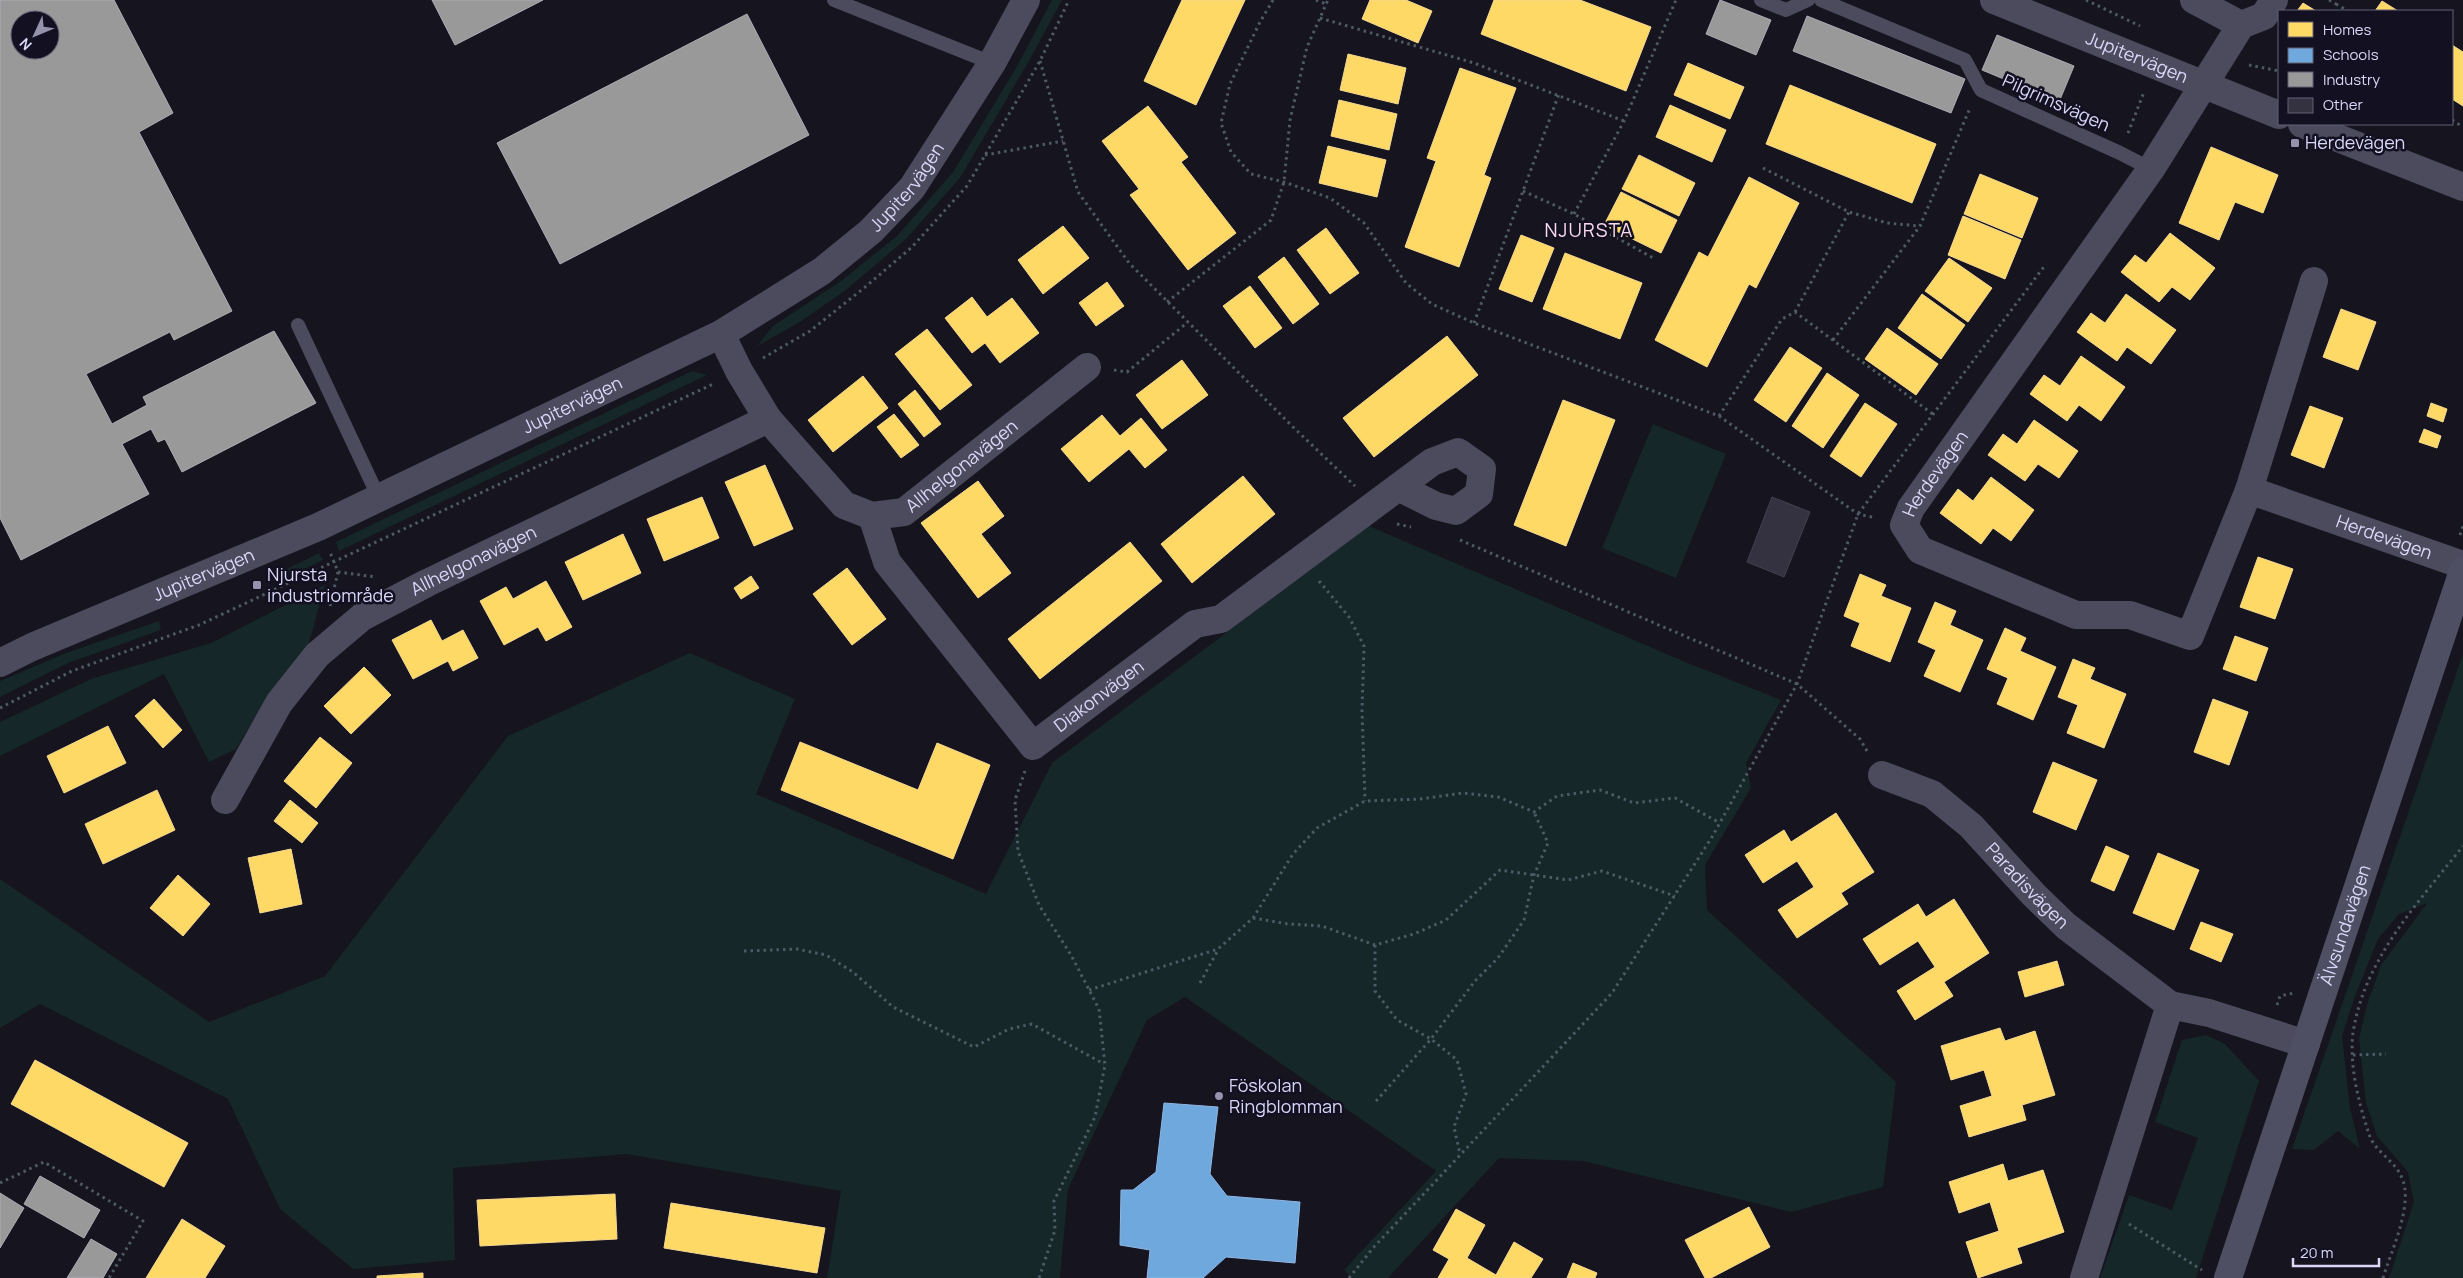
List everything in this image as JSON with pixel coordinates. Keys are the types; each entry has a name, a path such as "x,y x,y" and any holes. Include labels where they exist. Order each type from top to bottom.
{"street":[{"name":"Jupitervägen","path":"0,663 32,647 318,527 379,498 721,334 822,271 871,231 912,188 992,63 1026,0"},
{"name":"Jupitervägen","path":"1994,0 2278,115"},
{"path":"2194,0 2241,25 2264,16 2274,0"},
{"name":"Herdevägen","path":"2241,25 2151,170 1917,500 1904,525 1920,550 2076,615 2130,615 2190,636 2249,490 2314,281"},
{"path":"2305,125 2463,187"},
{"name":"Allhelgonavägen","path":"721,334 739,371 768,419 844,505 872,516 904,512 1087,367"},
{"name":"Allhelgonavägen","path":"225,800 279,703 317,655 362,617 426,583 768,419"},
{"name":"Diakonvägen","path":"1033,746 1194,624 1221,620 1398,487"},
{"name":"Herdevägen","path":"2249,490 2463,564"},
{"path":"872,516 887,562 1033,746"},
{"name":"Älvsundavägen","path":"2216,1274 2306,1044 2463,571"},
{"name":"Paradisvägen","path":"1882,775 1932,794 1971,826 2034,895 2066,926 2170,1005 2209,1013 2306,1044"},
{"path":"2084,1278 2170,1005"}],"lane":[{"path":"834,0 992,63"},
{"path":"1761,0 1786,10 1808,0"},
{"name":"Pilgrimsvägen","path":"1821,0 1965,60 1981,90 2120,153 2151,170"},
{"path":"298,325 379,498"}],"path":[{"path":"1274,0 1260,22 1230,84 1221,122 1230,152 1251,174 1284,182 1330,198 1364,223 1406,283 1432,304 1474,323 1719,416 1858,514 1904,525"},
{"path":"1168,302 1271,220 1284,182 1290,120 1307,47 1327,2 1316,0"},
{"path":"1574,214 1624,121 1676,0"},
{"path":"2086,0 2148,29"},
{"path":"2329,0 2337,2 2347,10"},
{"path":"1320,18 1474,63 1624,121"},
{"path":"2221,59 2278,71"},
{"path":"2120,153 2155,64"},
{"path":"1833,340 1920,226 1966,114 1981,90"},
{"path":"1474,323 1558,94"},
{"path":"985,156 1063,141"},
{"path":"1763,168 1848,212 1887,223 1920,226"},
{"path":"1523,192 1574,214 1656,259"},
{"path":"1719,416 1782,319 1796,312 1848,212"},
{"path":"1349,1278 1373,1248 1612,993 1720,823 1797,684 1858,514 2052,256"},
{"path":"1796,312 1934,414"},
{"path":"1087,367 1127,372 1188,322"},
{"path":"318,527 338,572 329,609"},
{"path":"1301,560 1349,617 1364,646 1362,710 1365,801"},
{"path":"1033,746 1015,800 1018,850 1039,905 1071,955 1099,1009 1105,1065 1095,1117 1054,1201 1055,1230 1039,1278"},
{"path":"1534,812 1557,796 1600,790 1634,803 1675,798 1720,823"},
{"path":"1200,983 1218,949 1253,918 1294,854 1317,828 1365,801 1420,799 1463,793 1498,796 1534,812 1548,843 1534,875 1524,920 1498,958 1475,981 1431,1039 1376,1101"},
{"path":"2383,1278 2406,1205 2402,1176 2370,1139 2362,1114 2353,1034 2361,1002 2375,964 2401,925 2463,846"},
{"path":"1253,918 1288,924 1322,926 1376,945 1414,934 1446,920 1500,870 1568,880 1602,871 1675,896"},
{"path":"1376,945 1374,991 1397,1020 1431,1039 1457,1060 1466,1094 1454,1127 1460,1155"},
{"path":"744,951 797,949 826,955 854,972 893,1007 974,1047 1009,1030 1032,1024 1105,1065"},
{"path":"1089,990 1218,949"},
{"path":"2354,1055 2386,1054"},
{"path":"0,1183 44,1162 142,1221 109,1278"},
{"path":"2105,1213 2121,1219 2216,1274"}],"shaded area":[{"path":"1052,0 1062,0 1029,61 960,178 906,239 846,290 800,322 757,346 773,326 841,281 897,236 953,172 1016,68"},
{"path":"692,371 707,375 339,551 336,542"},
{"path":"1653,424 1726,454 1676,578 1602,548"},
{"path":"1369,526 1678,659 1781,700 1746,763 1751,788 1705,865 1707,910 1896,1082 1883,1187 1791,1212 1583,1161 1499,1158 1388,1278 1352,1278 1344,1270 1436,1171 1185,997 1147,1020 1068,1189 1060,1278 827,1278 841,1191 627,1154 453,1168 455,1260 353,1269 280,1209 228,1099 40,1004 0,1028 0,879 209,1022 325,976 508,736 690,653 795,699 756,794 986,894 1052,763"},
{"path":"319,553 323,560 278,582 276,574"},
{"path":"325,585 308,647 267,697 236,749 209,762 164,674 0,756 0,722 91,679 211,643"},
{"path":"159,621 161,630 68,663 0,697 0,681 66,653"},
{"path":"2463,654 2463,1278 2389,1278 2414,1202 2408,1172 2377,1136 2366,1103 2359,1039 2367,1005 2381,965 2427,903 2399,914 2378,939 2355,996 2342,1036 2350,1108 2360,1149 2338,1131 2314,1150 2292,1149"},
{"path":"2206,1035 2225,1044 2259,1081 2196,1278 2100,1278 2129,1195 2172,1210 2198,1138 2155,1122 2182,1040"}],"building: Homes":[{"path":"1182,0 1245,0 1196,105 1144,81"},
{"path":"1370,0 1406,0 1432,11 1418,43 1362,19"},
{"path":"1494,0 1580,0 1651,27 1626,91 1481,34"},
{"path":"2382,1 2396,10 2376,10"},
{"path":"2303,3 2314,10 2298,10"},
{"path":"2453,46 2463,52 2463,106 2453,100"},
{"path":"1348,54 1406,68 1398,104 1340,90"},
{"path":"1688,63 1744,87 1730,119 1674,95"},
{"path":"1460,68 1516,88 1484,175 1491,178 1459,267 1405,247 1436,161 1427,158"},
{"path":"1790,85 1936,144 1912,203 1766,144"},
{"path":"1339,100 1397,114 1389,150 1331,136"},
{"path":"1670,105 1726,130 1712,162 1656,137"},
{"path":"1148,106 1188,157 1181,162 1236,233 1188,270 1130,195 1139,189 1102,141"},
{"path":"1328,146 1386,160 1377,197 1319,183"},
{"path":"2211,147 2278,175 2263,213 2235,202 2219,240 2179,223"},
{"path":"1639,155 1695,183 1679,216 1622,189"},
{"path":"1980,174 2038,198 2022,238 1964,214"},
{"path":"1749,177 1799,203 1756,288 1749,284 1707,367 1655,340 1699,252 1708,257"},
{"path":"1621,192 1677,220 1661,253 1604,225"},
{"path":"1963,216 2021,240 2005,279 1948,255"},
{"path":"1063,226 1089,258 1043,294 1018,260"},
{"path":"1326,228 1359,273 1330,294 1297,250"},
{"path":"2170,233 2215,268 2190,300 2172,287 2159,302 2121,272 2135,255 2146,263"},
{"path":"1521,235 1554,248 1532,302 1499,289"},
{"path":"1565,253 1642,283 1620,339 1543,309"},
{"path":"1284,257 1319,304 1293,324 1258,277"},
{"path":"1949,258 1992,288 1968,322 1925,291"},
{"path":"1107,282 1124,306 1096,326 1079,303"},
{"path":"1250,286 1282,328 1255,348 1223,306"},
{"path":"1922,294 1965,325 1941,359 1898,328"},
{"path":"2126,294 2176,330 2151,364 2127,347 2117,361 2077,332 2091,313 2105,323"},
{"path":"972,297 987,317 1012,298 1039,333 1000,363 985,343 972,353 945,318"},
{"path":"2341,309 2376,322 2358,370 2323,357"},
{"path":"1887,328 1938,364 1916,395 1865,359"},
{"path":"927,329 972,385 940,410 895,354"},
{"path":"1447,336 1478,375 1374,457 1343,418"},
{"path":"1790,347 1822,368 1786,422 1754,400"},
{"path":"2081,356 2125,387 2101,421 2079,405 2067,421 2030,394 2044,375 2060,386"},
{"path":"1182,360 1208,395 1162,429 1136,395"},
{"path":"1827,373 1859,395 1823,448 1792,426"},
{"path":"863,376 888,408 833,452 808,420"},
{"path":"915,390 941,424 924,437 898,404"},
{"path":"1563,400 1615,420 1566,546 1514,525"},
{"path":"1865,403 1897,424 1861,477 1830,456"},
{"path":"2431,403 2447,409 2443,422 2427,416"},
{"path":"2310,406 2343,418 2324,468 2291,455"},
{"path":"894,414 919,445 901,458 877,427"},
{"path":"1102,415 1120,436 1141,418 1167,450 1145,468 1129,449 1089,482 1061,449"},
{"path":"2034,420 2078,451 2059,478 2038,464 2025,481 1988,455 2003,434 2017,444"},
{"path":"2424,429 2441,436 2437,448 2419,442"},
{"path":"765,465 793,529 754,546 725,482"},
{"path":"1243,476 1275,514 1192,583 1161,544"},
{"path":"1991,477 2034,510 2011,541 1993,528 1981,544 1940,513 1958,489 1973,501"},
{"path":"978,481 1004,516 981,534 1011,573 978,598 921,523"},
{"path":"702,497 719,538 664,561 647,519"},
{"path":"623,534 641,573 583,600 565,562"},
{"path":"1130,542 1162,581 1040,679 1008,639"},
{"path":"2258,557 2293,569 2275,619 2240,607"},
{"path":"847,568 886,619 852,645 813,594"},
{"path":"1860,574 1886,585 1881,596 1911,608 1890,662 1851,646 1860,623 1844,616"},
{"path":"751,576 759,588 741,599 734,588"},
{"path":"546,581 572,627 546,641 538,627 504,645 480,601 506,587 513,599"},
{"path":"1935,602 1956,611 1950,625 1983,640 1960,692 1924,676 1936,650 1918,642"},
{"path":"431,620 442,641 463,630 478,658 453,671 448,661 413,679 392,640"},
{"path":"2005,628 2026,638 2020,651 2056,667 2033,720 1997,704 2008,678 1987,669"},
{"path":"2235,636 2268,648 2256,681 2223,669"},
{"path":"2073,659 2095,668 2090,679 2126,694 2104,748 2067,733 2078,705 2058,697"},
{"path":"364,667 391,695 351,734 324,706"},
{"path":"154,699 182,730 163,748 135,716"},
{"path":"2213,699 2248,712 2229,765 2194,752"},
{"path":"108,726 126,763 64,793 47,756"},
{"path":"320,737 352,763 316,808 284,781"},
{"path":"800,742 918,790 937,743 990,765 953,859 781,790"},
{"path":"2053,762 2097,780 2076,830 2033,812"},
{"path":"157,790 175,830 103,864 85,824"},
{"path":"290,800 318,823 302,843 274,821"},
{"path":"1836,813 1874,872 1841,893 1848,904 1797,938 1778,910 1814,887 1797,861 1763,883 1745,855 1784,830 1791,842"},
{"path":"2106,846 2129,856 2114,891 2091,881"},
{"path":"291,849 302,904 260,913 248,858"},
{"path":"2158,853 2199,870 2174,930 2133,913"},
{"path":"178,875 210,904 183,936 150,908"},
{"path":"1954,899 1989,953 1944,982 1953,996 1915,1020 1897,991 1935,967 1918,941 1880,965 1863,939 1918,904 1926,917"},
{"path":"2201,922 2233,934 2221,962 2190,949"},
{"path":"2057,961 2064,985 2025,997 2018,972"},
{"path":"2000,1028 2005,1041 2035,1031 2055,1095 2022,1105 2026,1120 1969,1137 1960,1106 1992,1096 1984,1070 1951,1080 1941,1046"},
{"path":"35,1060 188,1143 164,1187 11,1104"},
{"path":"2003,1164 2008,1181 2043,1170 2064,1232 2017,1248 2022,1263 1978,1278 1966,1242 1999,1231 1990,1202 1959,1213 1949,1182"},
{"path":"615,1194 617,1239 480,1246 477,1200"},
{"path":"671,1203 825,1228 817,1273 664,1248"},
{"path":"1749,1207 1770,1247 1711,1278 1705,1278 1685,1240"},
{"path":"1456,1209 1485,1225 1467,1258 1496,1275 1514,1242 1543,1259 1531,1278 1438,1278 1449,1259 1433,1250"},
{"path":"182,1219 225,1246 205,1278 146,1278"},
{"path":"1573,1263 1597,1273 1595,1278 1567,1278"},
{"path":"423,1273 423,1278 377,1278 377,1276"}],"building: Schools":[{"path":"1164,1103 1218,1107 1210,1174 1227,1196 1300,1202 1295,1263 1226,1257 1203,1278 1147,1278 1150,1250 1120,1245 1121,1190 1133,1190 1156,1172"}],"building: Industry":[{"path":"0,0 114,0 173,113 139,132 232,311 174,340 170,332 86,374 112,424 147,405 143,397 274,331 316,403 182,472 165,439 158,442 151,429 122,444 149,494 21,560 0,518"},
{"path":"432,0 543,0 455,45"},
{"path":"1720,0 1771,20 1756,55 1706,34"},
{"path":"747,14 809,135 560,264 497,143"},
{"path":"1807,16 1965,79 1951,113 1793,51"},
{"path":"1997,35 2074,66 2059,102 1982,70"},
{"path":"40,1176 100,1210 84,1238 24,1204"},
{"path":"0,1193 24,1208 0,1248"},
{"path":"91,1239 117,1254 103,1278 67,1278"}],"building: Other":[{"path":"1772,497 1810,512 1784,577 1747,562"}],"place":[{"name":"Herdevägen","path":"2295,143"},
{"name":"Njursta industriområde","path":"257,585"},
{"name":"Föskolan Ringblomman","path":"1219,1096"}],"district":[{"name":"NJURSTA","path":"1589,230"}]}
